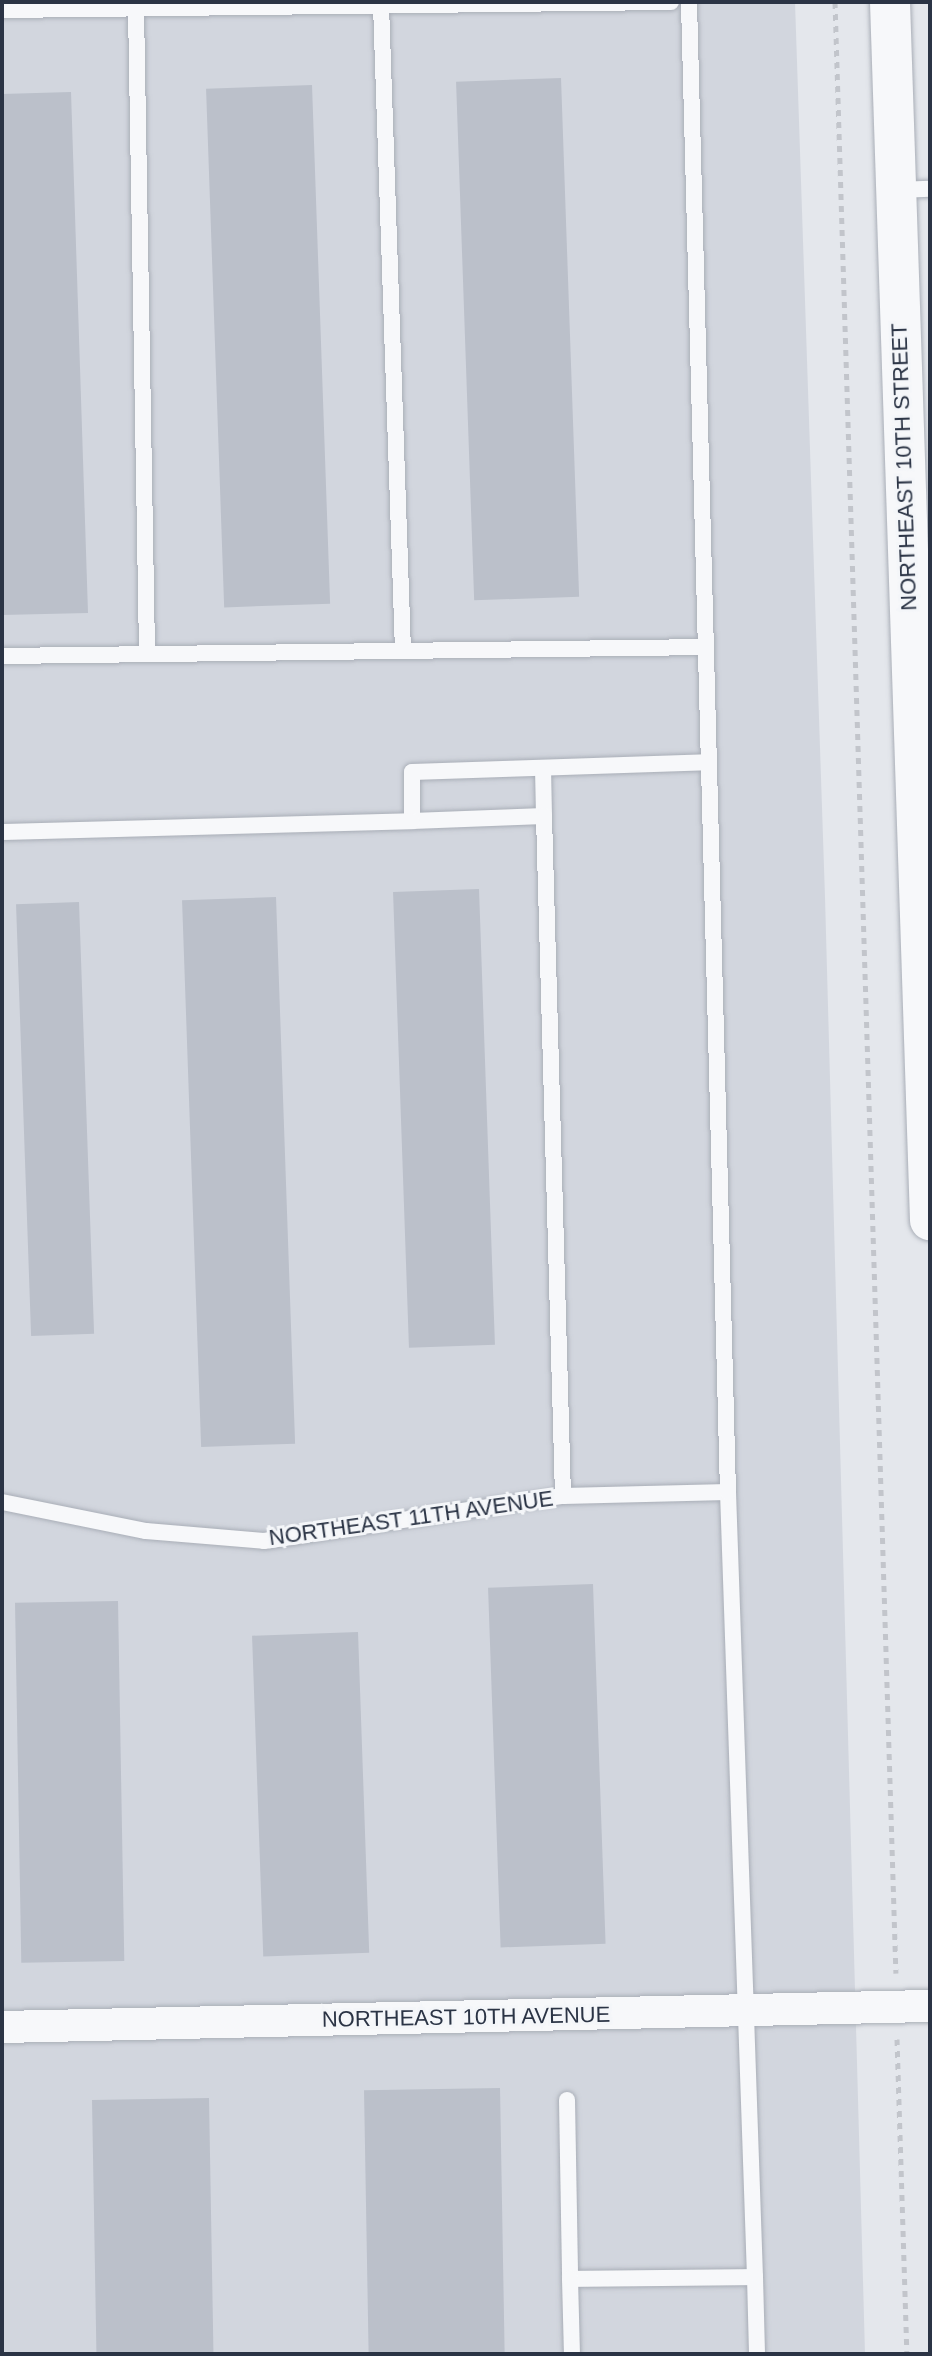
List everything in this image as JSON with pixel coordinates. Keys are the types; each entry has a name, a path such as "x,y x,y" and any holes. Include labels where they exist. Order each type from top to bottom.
{"street":[{"name":"NORTHEAST 10TH STREET","path":"890,2 913,189 930,1220"},
{"name":"NORTHEAST 10TH AVENUE","path":"2,2027 930,2006"}],"lane":[{"path":"2,10 671,2"},
{"path":"689,2 728,1492 757,2354"},
{"path":"381,5 403,651"},
{"path":"136,8 147,654"},
{"path":"2,656 705,647"},
{"path":"412,821 412,772 707,762"},
{"path":"543,768 563,1496"},
{"path":"2,832 544,816"},
{"name":"NORTHEAST 11TH AVENUE","path":"2,1502 146,1531 264,1541 563,1496 728,1492"},
{"path":"567,2100 572,2354"},
{"path":"570,2279 755,2277"}],"path":[{"path":"835,2 897,2007 897,2118 907,2354"}],"shaded area":[{"path":"2,2 795,2 825,897 865,2354 2,2354"}],"building":[{"path":"561,78 579,597 474,600 456,82"},
{"path":"312,85 330,604 224,607 206,89"},
{"path":"71,92 88,613 2,615 2,94"},
{"path":"479,889 495,1345 409,1348 393,892"},
{"path":"276,897 295,1444 201,1447 182,900"},
{"path":"79,902 94,1334 31,1336 16,904"},
{"path":"593,1584 606,1944 501,1947 488,1588"},
{"path":"118,1601 124,1961 21,1963 15,1603"},
{"path":"358,1632 369,1953 263,1957 252,1636"},
{"path":"500,2088 505,2354 369,2354 364,2090"},
{"path":"209,2098 213,2354 96,2354 92,2100"}]}
